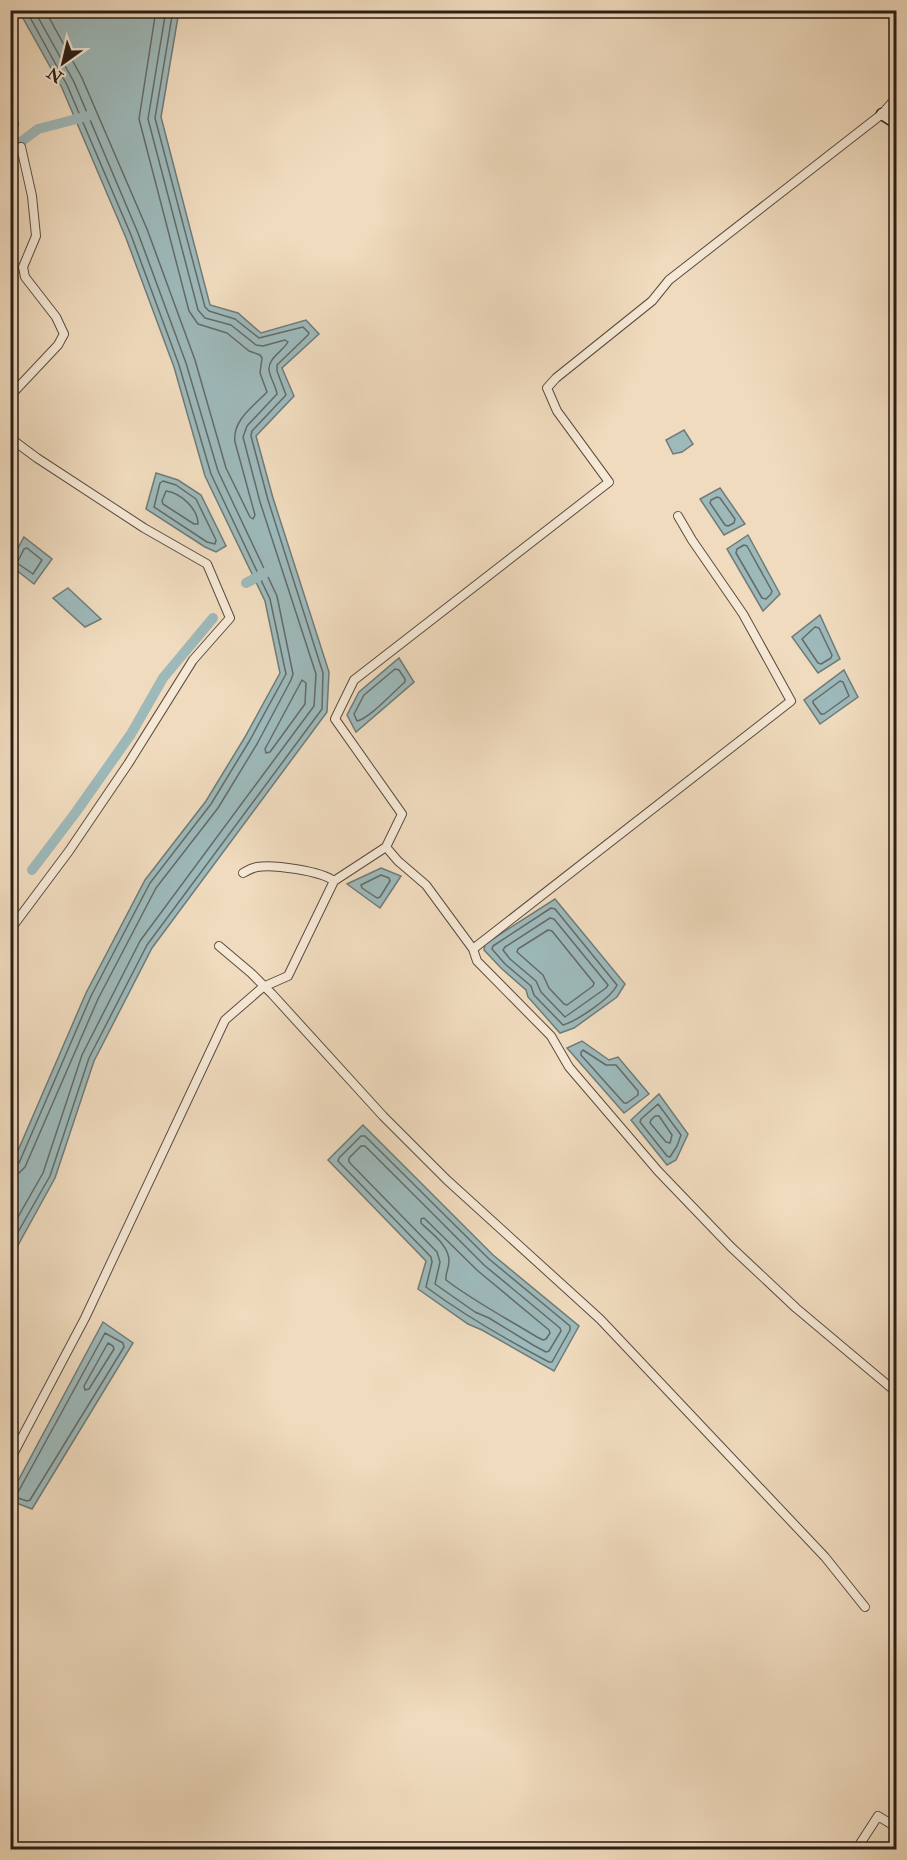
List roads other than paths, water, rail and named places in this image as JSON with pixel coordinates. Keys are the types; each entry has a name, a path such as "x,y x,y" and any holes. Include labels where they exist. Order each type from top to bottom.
{"street":[{"path":"10,1460 85,1318 225,1020 263,987 288,976 334,881 386,847 402,814 334,719 354,680 609,482 557,411 547,388 556,378 652,301 669,280 882,114 897,98"},
{"path":"10,113 14,124"},
{"path":"882,114 897,123"},
{"path":"10,396 58,345 64,334 56,316 24,277 23,267 36,236 32,196 21,147"},
{"path":"10,438 144,528 207,564 230,618 193,660 128,764 69,851 10,930"},
{"path":"473,949 790,701 743,614 678,516"},
{"path":"386,847 398,861 426,885 473,949 477,961 551,1036 569,1067 658,1171 731,1247 796,1308 897,1392"},
{"path":"243,873 253,867 283,867 327,876 334,881"},
{"path":"219,946 251,973 294,1017 383,1116 447,1180 600,1319 825,1557 865,1607"},
{"path":"856,1850 878,1816 897,1827"}],"water":[{"path":"19,11 179,11 161,117 210,305 238,313 261,333 306,320 319,334 282,368 294,396 256,436 273,498 329,672 327,712 152,948 94,1061 55,1178 11,1258 11,1167 86,993 145,880 206,801 280,673 265,601 205,476 174,367 126,238 62,88"},
{"path":"684,430 693,444 682,452 673,454 666,440"},
{"path":"156,473 178,480 201,495 226,546 216,552 205,547 146,509"},
{"path":"720,488 745,524 724,535 700,499"},
{"path":"748,535 780,594 763,611 727,549"},
{"path":"24,537 52,559 34,584 11,566 11,561"},
{"path":"68,588 101,619 85,627 53,598"},
{"path":"820,615 840,659 818,673 792,637"},
{"path":"399,658 414,682 356,732 347,715 359,692"},
{"path":"844,670 858,697 820,724 804,700"},
{"path":"381,868 401,876 380,908 347,884"},
{"path":"555,899 625,984 617,997 574,1028 560,1033 528,997 526,990 484,950 485,944"},
{"path":"582,1041 609,1060 618,1057 649,1094 624,1113 567,1048"},
{"path":"659,1094 688,1134 676,1160 667,1165 631,1120"},
{"path":"363,1125 493,1255 579,1326 554,1371 468,1324 418,1289 426,1261 328,1160"},
{"path":"103,1322 133,1343 32,1509 11,1501 11,1494"}],"waterway":[{"path":"10,150 38,129 88,116"},
{"path":"246,583 267,572"},
{"path":"32,870 131,734 163,678 213,618"}]}
